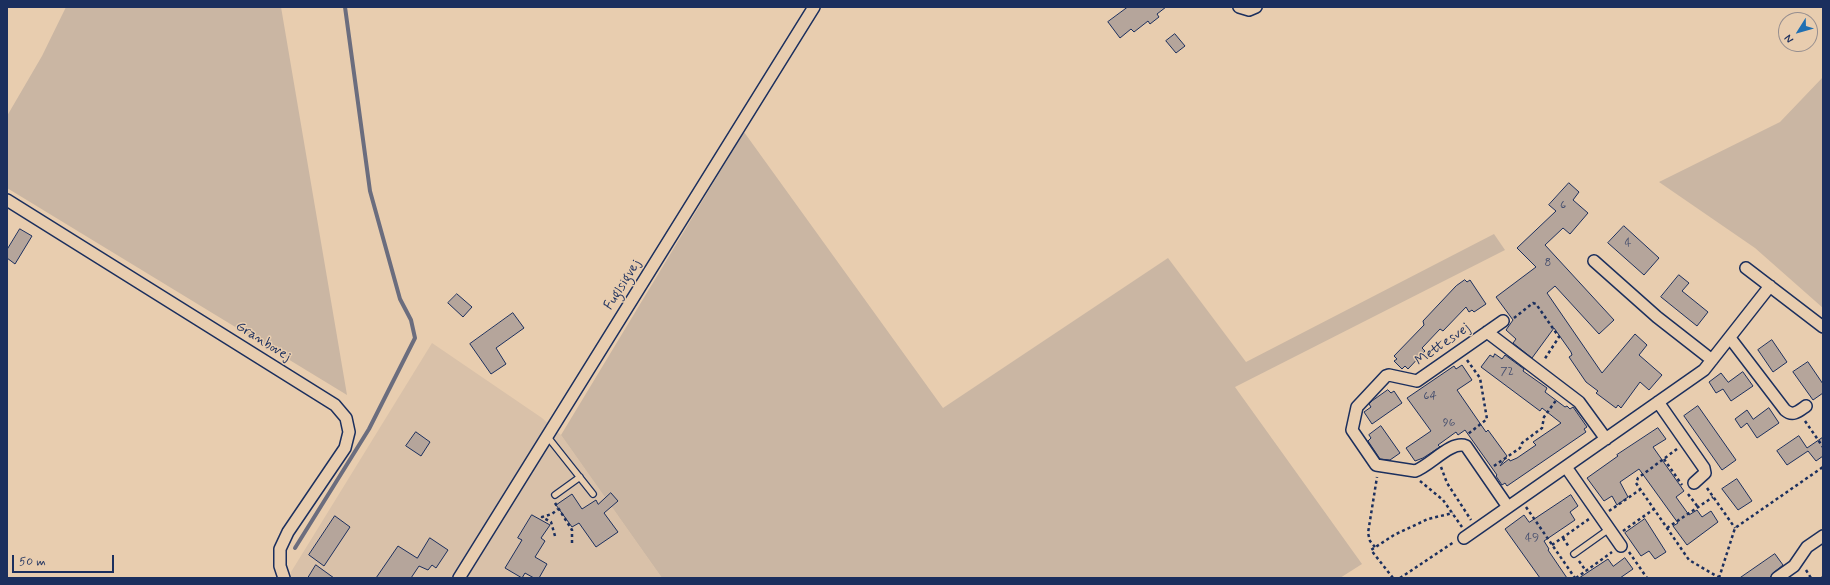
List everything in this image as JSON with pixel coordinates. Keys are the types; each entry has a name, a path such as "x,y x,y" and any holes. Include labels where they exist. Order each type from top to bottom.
{"street":[{"name":"Fuglsigvej","path":"462,576 547,436 814,7"},
{"path":"1239,7 1249,10 1256,7"},
{"name":"Granbovej","path":"7,200 335,405 346,418 349,432 345,448 288,532 280,549 280,566 284,578"},
{"path":"1594,261 1656,317 1712,360"},
{"path":"1746,268 1823,327"},
{"path":"1470,534 1697,376 1730,338 1770,286"},
{"name":"Mettesvej","path":"1379,466 1373,462 1352,430 1355,411 1360,402 1386,376 1389,375 1417,381 1503,321"},
{"name":"Mettesvej","path":"1487,332 1579,402 1606,439"},
{"path":"1730,338 1742,351 1785,410 1792,414 1803,408"},
{"path":"1658,402 1704,468 1705,473 1697,480"},
{"path":"1379,466 1416,471 1454,446 1462,444 1469,448 1508,507"},
{"path":"1566,466 1615,537"},
{"path":"1777,578 1794,566 1807,547 1823,536"}],"lane":[{"path":"547,436 593,494"},
{"path":"555,495 580,477"},
{"path":"1574,554 1615,537"}],"path":[{"path":"1503,321 1507,322 1534,303 1559,337 1536,370"},
{"path":"1461,351 1480,378 1487,419 1464,437 1462,444"},
{"path":"1485,472 1520,448 1522,443 1542,428 1545,416 1563,390"},
{"path":"1803,408 1823,447"},
{"path":"1686,443 1638,478 1636,483 1689,560 1719,578 1735,528 1823,467"},
{"path":"1435,459 1457,498 1470,534"},
{"path":"1375,547 1370,541 1368,533 1379,466"},
{"path":"1416,471 1422,484 1443,500 1470,534"},
{"path":"1697,480 1713,496 1735,528"},
{"path":"1552,545 1641,489"},
{"path":"555,495 554,504 572,530 572,545"},
{"path":"1667,528 1713,496"},
{"path":"1520,499 1575,578 1615,537 1654,509"},
{"path":"555,536 551,522 542,518 552,514 558,509"},
{"path":"1393,578 1371,550 1394,535 1428,519 1453,513"},
{"path":"1400,578 1458,540 1470,534"},
{"path":"1615,537 1625,546 1647,578"}],"shaded area":[{"path":"66,7 281,7 347,395 7,188 7,116 42,56"},
{"path":"1823,77 1823,308 1755,248 1659,182 1780,122"},
{"path":"744,132 943,408 1168,258 1246,362 1494,234 1505,250 1235,387 1362,564 1340,578 662,578 561,435"},
{"path":"432,343 542,418 561,435 662,578 291,578 291,572"}],"building":[{"path":"1128,7 1166,7 1157,14 1159,17 1150,24 1148,21 1134,32 1131,29 1120,38 1108,22"},
{"path":"1175,34 1185,46 1176,53 1166,41"},
{"path":"1569,183 1579,192 1573,200 1588,213 1570,234 1563,228 1545,245 1614,320 1599,334 1555,286 1547,293 1602,373 1635,334 1647,345 1639,355 1662,375 1649,390 1640,382 1621,408 1618,405 1616,408 1596,393 1598,391 1586,382 1569,357 1572,355 1571,352 1554,328 1532,358 1513,343 1516,339 1506,330 1513,320 1496,297 1536,267 1517,248 1556,211 1549,205"},
{"path":"1624,226 1659,258 1644,275 1608,243"},
{"path":"20,229 32,236 15,264 7,258 7,250"},
{"path":"1679,275 1689,283 1682,291 1708,312 1697,326 1661,297"},
{"path":"1465,280 1467,282 1470,280 1486,304 1474,312 1472,310 1469,312 1466,307 1443,331 1440,329 1422,348 1425,351 1408,369 1405,366 1402,369 1394,361 1397,359 1394,356 1424,325 1423,321 1456,286"},
{"path":"457,294 472,307 463,317 448,303"},
{"path":"513,313 524,328 496,348 506,364 491,374 470,344"},
{"path":"1772,340 1787,362 1773,372 1758,350"},
{"path":"1495,354 1502,359 1505,355 1524,369 1523,371 1547,388 1545,392 1565,407 1567,406 1570,409 1573,407 1587,427 1584,429 1586,432 1507,486 1505,483 1502,485 1496,476 1497,475 1465,430 1458,435 1456,432 1438,445 1440,447 1423,458 1415,461 1406,448 1431,431 1407,398 1454,366 1456,369 1462,365 1472,380 1457,390 1486,432 1488,430 1507,456 1500,466 1509,459 1510,461 1517,458 1536,445 1533,442 1561,423 1542,408 1540,411 1481,367 1490,355 1493,357"},
{"path":"1808,362 1823,384 1823,393 1813,400 1793,372"},
{"path":"1743,372 1753,386 1731,401 1723,389 1716,393 1709,382 1721,373 1728,382"},
{"path":"1388,390 1391,393 1394,391 1402,403 1372,424 1364,412 1371,407 1369,404 1372,401"},
{"path":"1698,406 1736,460 1722,470 1684,416"},
{"path":"1769,408 1779,423 1757,438 1747,423 1741,428 1735,419 1747,410 1753,419"},
{"path":"1381,426 1400,453 1390,460 1380,459 1368,441 1371,438 1369,435"},
{"path":"1658,428 1666,439 1653,447 1684,491 1676,497 1689,515 1697,510 1702,517 1711,511 1718,522 1687,545 1673,526 1678,523 1639,469 1620,482 1628,497 1617,505 1612,496 1604,501 1587,478 1618,456 1617,455"},
{"path":"416,432 430,442 421,456 406,446"},
{"path":"1799,436 1807,448 1823,437 1823,456 1816,461 1808,451 1787,465 1777,451"},
{"path":"1737,479 1752,501 1738,510 1722,489"},
{"path":"611,493 618,501 604,513 618,532 596,547 579,523 572,527 556,505 572,494 582,509 596,500 598,504"},
{"path":"1571,495 1578,506 1570,512 1575,520 1544,541 1549,549 1548,550 1567,578 1540,578 1505,529 1524,515 1529,522"},
{"path":"532,515 550,525 541,538 545,541 535,557 547,564 539,578 534,578 525,573 522,578 505,568 522,540 518,538"},
{"path":"335,516 350,527 324,566 309,555"},
{"path":"1645,519 1666,552 1655,559 1649,551 1641,556 1625,533"},
{"path":"430,538 448,550 436,568 432,565 428,570 419,566 411,578 376,578 398,546 417,558"},
{"path":"1775,554 1783,565 1773,573 1770,578 1740,578"},
{"path":"1625,558 1633,569 1620,578 1579,578 1608,559 1613,566"},
{"path":"316,565 334,578 308,578"}],"waterway":[{"path":"295,548 369,429 415,338 411,320 400,299 370,191 345,7"}]}
